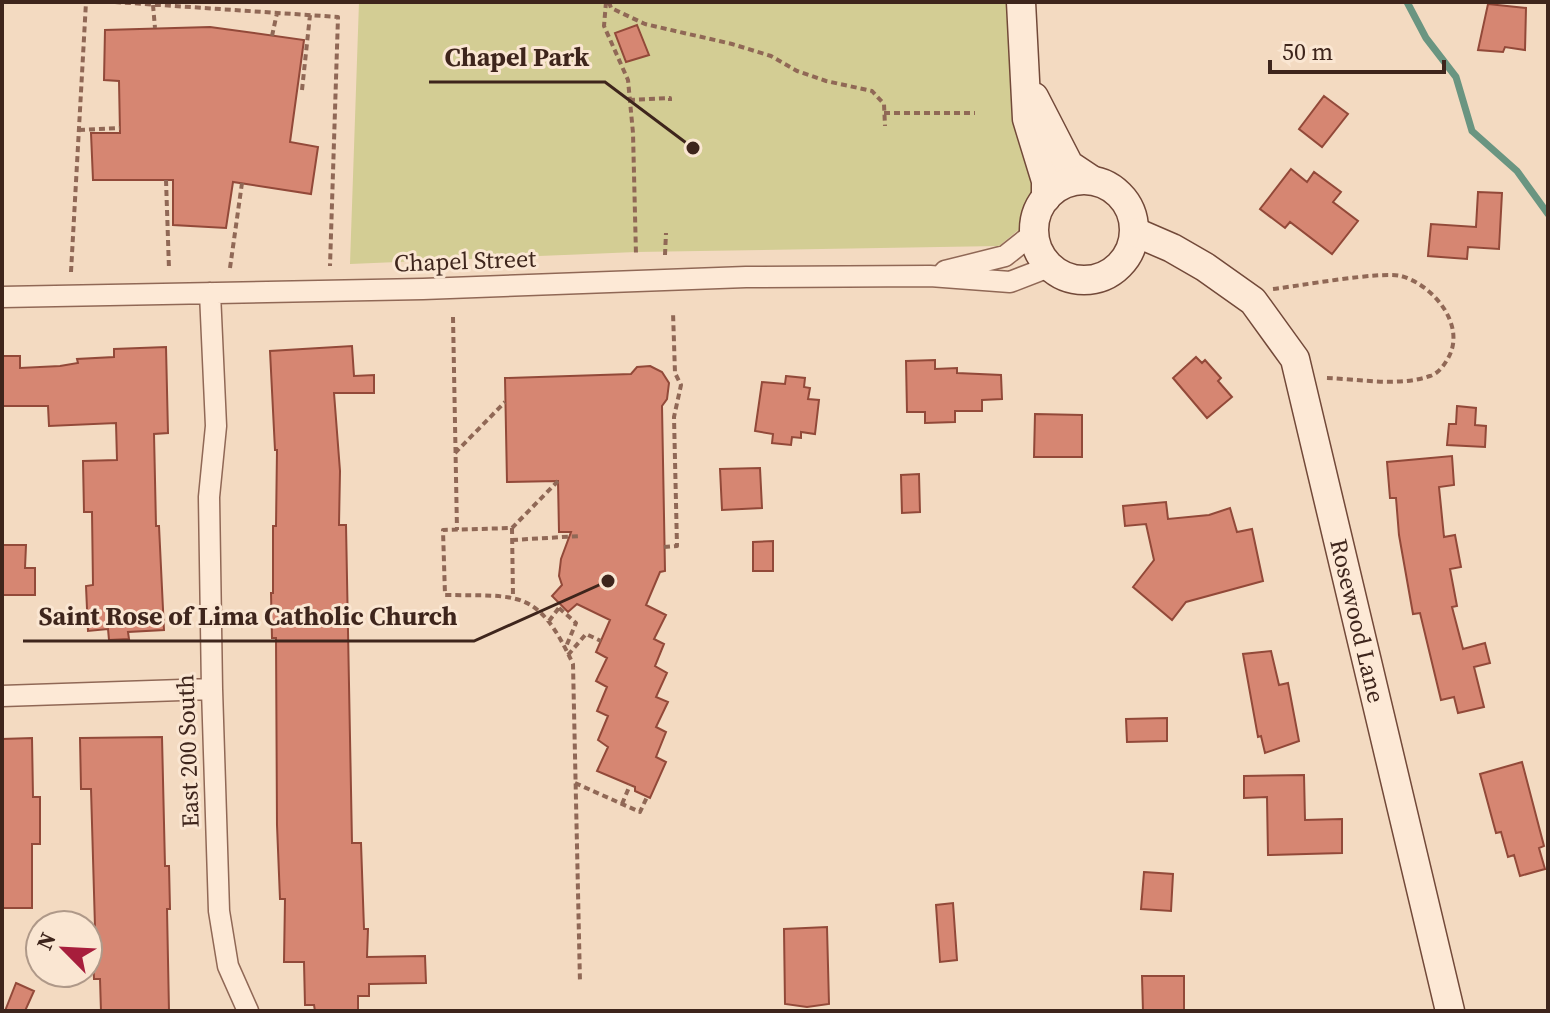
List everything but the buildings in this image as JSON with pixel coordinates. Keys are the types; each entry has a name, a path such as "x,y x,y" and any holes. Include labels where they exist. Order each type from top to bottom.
{"street":[{"path":"1021,2 1027,119 1046,181 1046,198"},
{"path":"1026,82 1069,165 1090,179 1107,184 1121,195 1135,223 1130,244 1117,268 1102,277 1085,280 1068,278 1049,267 1034,239 1034,221 1040,204 1052,191 1067,182 1090,179"},
{"name":"Chapel Street","path":"930,276 1005,256 1034,233"},
{"name":"Rosewood Lane","path":"1130,244 1172,248 1243,293 1253,301 1295,359 1450,1011"},
{"name":"Chapel Street","path":"2,297 746,277 930,276 1010,282 1049,267"},
{"name":"East 200 South","path":"210,293 216,426 209,497 219,911 228,966 248,1011"},
{"path":"2,696 212,689"}],"path":[{"path":"71,272 86,2"},
{"path":"115,2 338,17 330,266"},
{"path":"607,2 604,26 628,80 633,133 636,255"},
{"path":"607,2 611,8 645,24 732,44 771,56 797,71 826,81 872,91 884,104 885,126"},
{"path":"153,5 155,28"},
{"path":"272,36 277,13"},
{"path":"302,90 310,15"},
{"path":"629,100 670,98 670,101"},
{"path":"884,113 975,113"},
{"path":"79,130 120,128"},
{"path":"166,180 169,269"},
{"path":"230,268 242,183"},
{"path":"665,255 666,233"},
{"path":"1243,293 1399,275 1422,285 1450,318 1452,351 1445,365 1432,376 1408,381 1300,377"},
{"path":"664,547 677,546 674,417 681,385 675,373 673,312"},
{"path":"453,317 457,530"},
{"path":"455,453 505,402"},
{"path":"558,481 512,528 443,530 445,595 513,596 539,611 549,621 573,664 580,983"},
{"path":"512,528 513,596"},
{"path":"512,540 581,536"},
{"path":"549,621 560,606 576,623 567,652"},
{"path":"567,652 586,634 601,641"},
{"path":"575,783 640,812 647,797"},
{"path":"622,804 630,785"}],"shaded area":[{"path":"359,2 1010,2 1041,194 1033,218 999,246 636,252 350,264"}],"waterway":[{"path":"1407,2 1426,38 1456,77 1472,131 1517,171 1548,214"}],"place":[{"name":"Chapel Park","path":"693,148"},
{"name":"Saint Rose of Lima Catholic Church","path":"608,581"}]}
